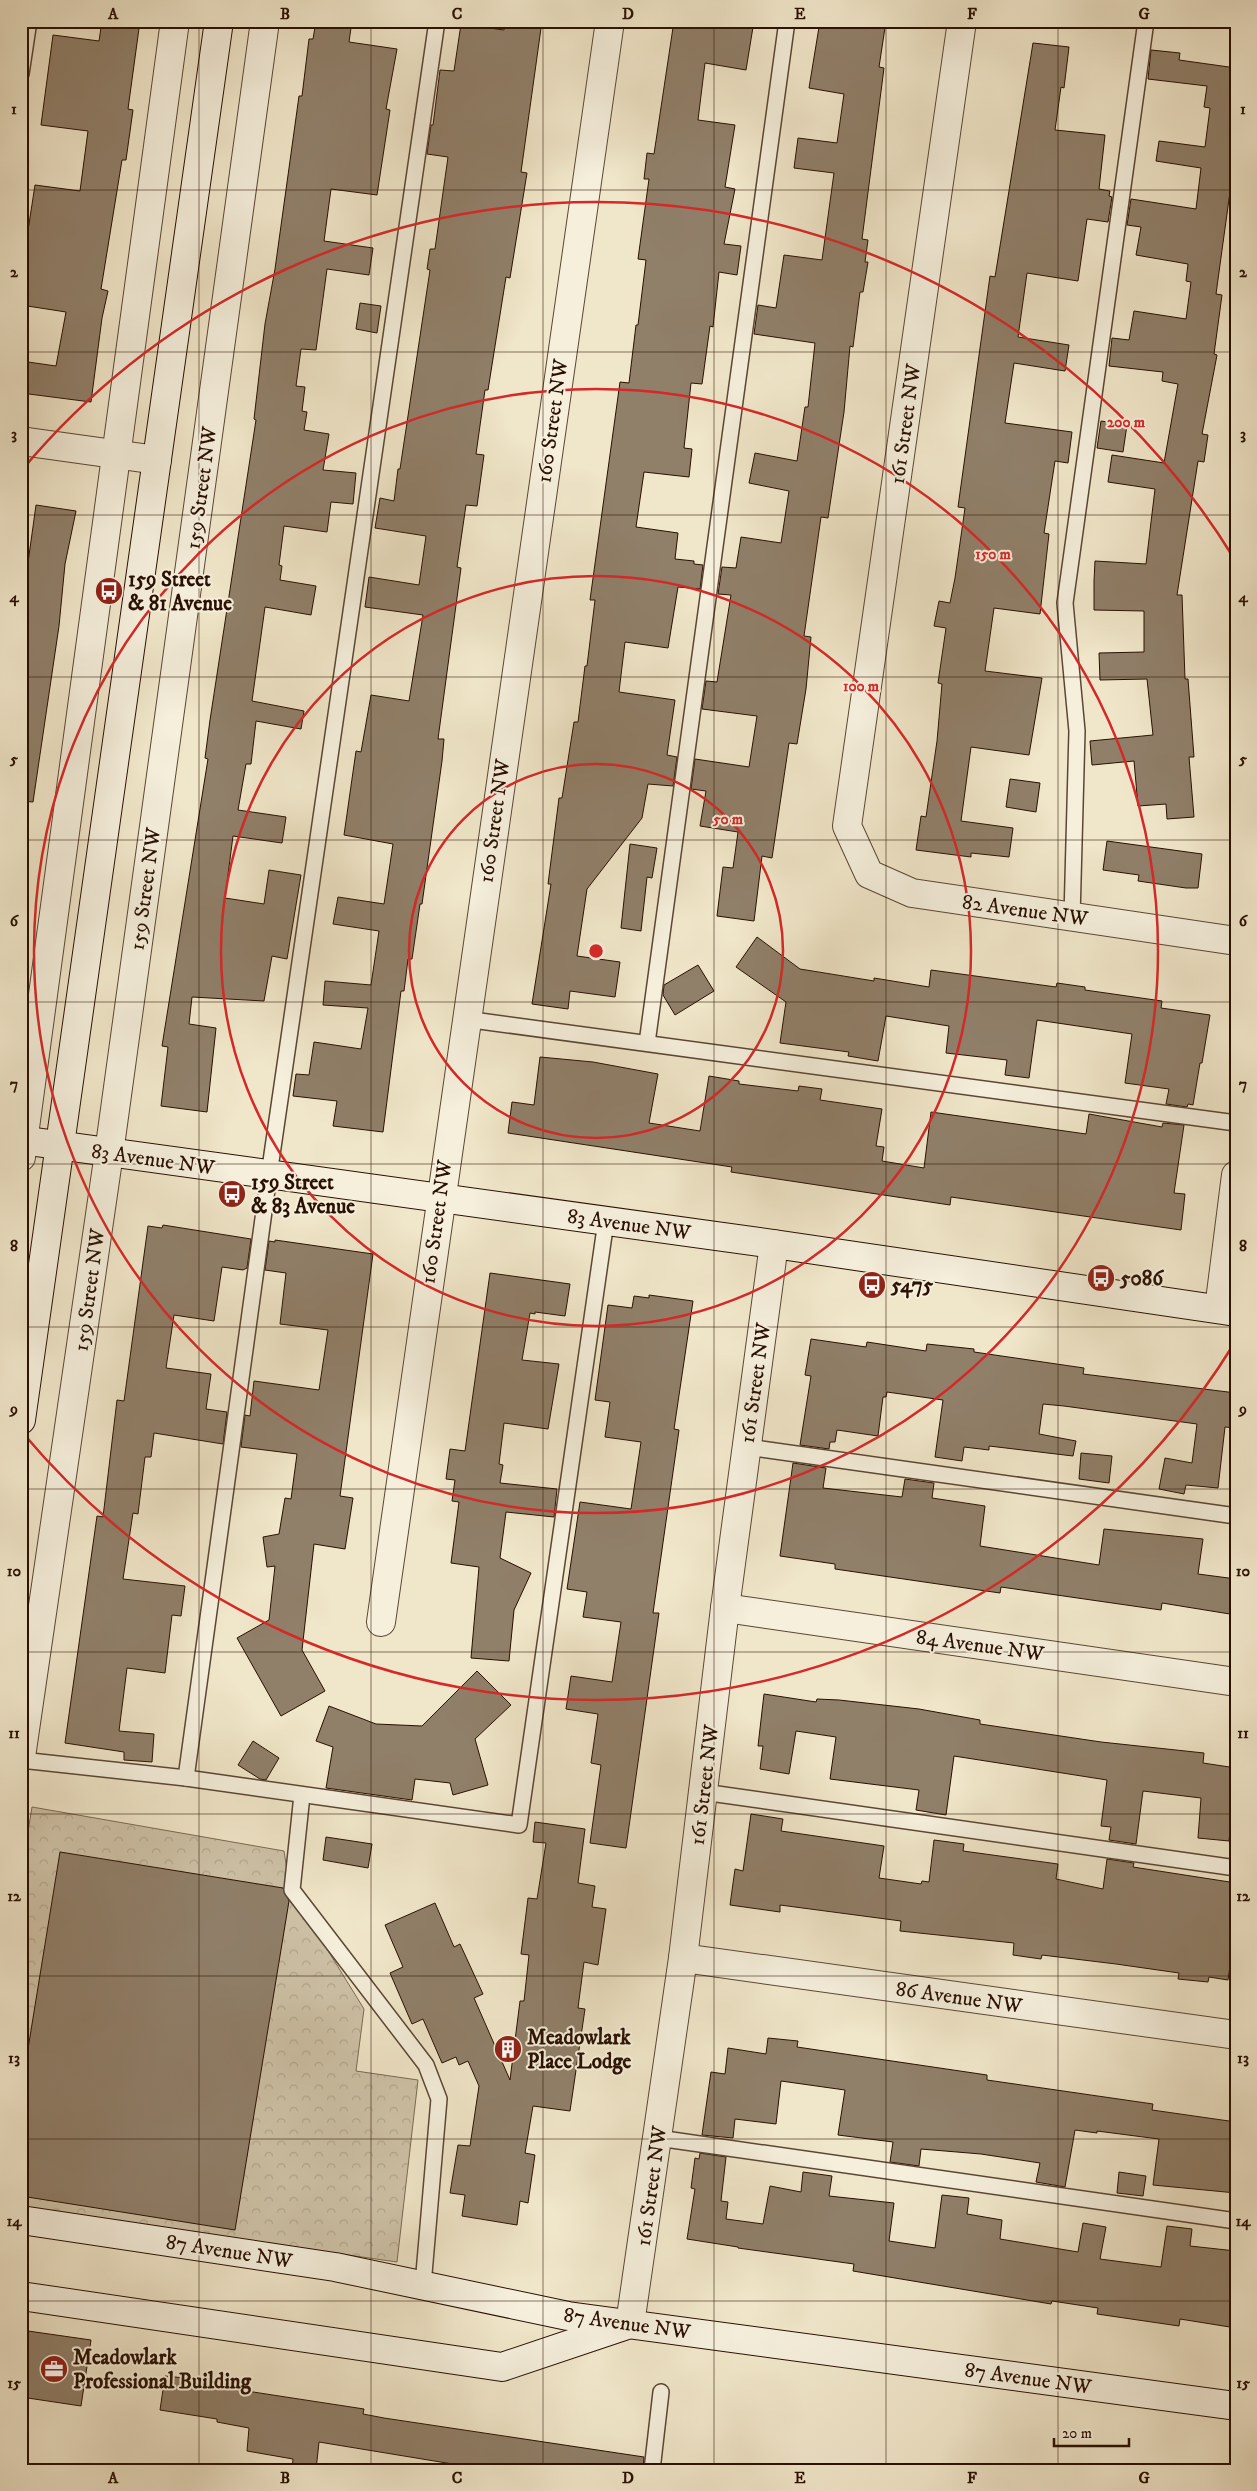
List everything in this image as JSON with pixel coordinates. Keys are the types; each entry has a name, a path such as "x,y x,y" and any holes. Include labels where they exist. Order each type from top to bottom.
{"street":[{"path":"22,1146 175,21"},
{"path":"21,1420 219,21"},
{"name":"159 Street NW","path":"21,1758 109,1153 265,21"},
{"name":"160 Street NW","path":"381,1622 465,1019 610,21"},
{"name":"161 Street NW","path":"847,826 962,21"},
{"path":"21,441 157,460"},
{"name":"82 Avenue NW","path":"847,826 869,874 912,893 1236,941"},
{"name":"83 Avenue NW","path":"22,1146 60,1146 440,1198 774,1244 1227,1311"},
{"path":"1227,1311 1236,1175"},
{"name":"161 Street NW","path":"630,2324 683,1958 725,1608 774,1244"},
{"name":"84 Avenue NW","path":"725,1608 1236,1682"},
{"name":"86 Avenue NW","path":"683,1958 1236,2035"},
{"name":"87 Avenue NW","path":"21,2220 335,2267 568,2316 1236,2406"},
{"path":"21,2296 502,2367 630,2324"}],"lane":[{"path":"21,74 29,21"},
{"path":"186,1778 269,1175 437,21"},
{"path":"647,1043 787,21"},
{"path":"1072,916 1077,731 1066,603 1146,21"},
{"path":"465,1019 1236,1123"},
{"path":"21,1758 186,1778 519,1825 606,1221"},
{"path":"747,1447 1236,1516"},
{"path":"703,1792 1236,1868"},
{"path":"302,1795 292,1890 426,2065 439,2099 423,2285"},
{"path":"658,2138 1236,2221"},
{"path":"652,2470 661,2392"}],"green space":[{"path":"32,1807 284,1851 290,1889 364,2009 356,2071 418,2080 397,2262 21,2208 21,1875"}],"building":[{"path":"102,21 140,21 128,109 133,110 126,160 122,160 101,289 108,291 102,318 91,402 21,393 21,361 56,366 66,312 21,305 21,276 35,185 80,191 88,131 41,125 53,35 99,41"},
{"path":"316,21 352,21 349,42 397,49 386,109 390,110 377,195 331,189 324,241 373,248 369,275 327,269 316,350 301,349 296,386 305,387 302,411 307,412 304,430 329,434 323,470 356,473 353,504 331,502 327,532 284,526 279,565 282,566 280,580 316,586 311,615 265,607 252,701 304,711 301,729 256,721 251,764 246,764 238,810 286,817 282,843 233,836 225,898 264,904 269,870 301,875 287,959 272,956 264,1001 192,997 189,1024 216,1028 207,1112 161,1106 168,1047 162,1046 208,759 205,758 210,720 256,420 254,419 265,324 275,269 299,96 302,96 309,39 313,39"},
{"path":"505,21 542,21 521,172 527,173 510,278 506,277 488,390 485,390 476,454 484,455 477,506 466,505 457,567 461,568 438,739 444,739 442,761 422,904 420,904 412,959 408,959 404,991 401,991 383,1132 333,1126 337,1101 293,1096 296,1074 309,1075 314,1042 361,1049 368,1008 323,1005 325,981 371,985 379,931 333,924 338,897 384,904 393,844 344,835 356,751 361,752 371,695 409,701 423,615 365,607 369,577 419,585 426,536 375,528 380,498 394,501 430,270 427,269 430,249 435,249 448,157 427,154 431,125 433,125 440,70 454,71 461,24 504,30"},
{"path":"674,21 754,21 746,70 705,63 698,120 735,125 725,187 735,189 724,244 741,246 737,275 719,272 713,327 710,326 702,384 691,383 684,448 692,449 689,477 644,472 636,527 678,533 675,559 694,561 694,564 703,565 700,589 678,587 668,648 625,642 619,692 675,700 667,755 677,757 673,786 648,784 642,818 587,889 577,956 620,962 615,997 570,991 568,1009 532,1004 551,884 548,884 559,798 562,798 574,722 578,722 585,666 587,666 595,600 590,600 620,382 629,383 636,325 638,325 646,260 638,259 649,179 644,179 647,153 654,154"},
{"path":"820,21 886,21 879,67 884,68 862,239 868,240 865,262 868,262 863,292 860,292 853,347 850,346 844,412 828,518 821,517 804,636 811,637 806,689 797,744 789,743 772,858 762,856 754,921 717,916 723,867 733,868 738,832 700,826 706,791 691,789 695,759 749,767 757,716 702,709 706,681 717,682 731,595 718,594 722,567 736,568 741,537 781,543 789,491 749,483 755,453 797,461 805,407 808,407 815,343 754,334 758,305 776,308 784,255 822,260 834,173 794,168 798,138 837,143 844,94 809,88"},
{"path":"1033,43 1069,47 1064,88 1061,87 1055,130 1105,135 1099,189 1110,191 1109,196 1112,197 1108,222 1087,219 1078,281 1027,273 1018,337 1069,345 1065,371 1014,363 1005,423 1072,432 1068,463 1055,461 1044,533 1049,534 1040,614 994,608 985,671 1042,678 1029,755 971,747 961,821 1013,828 1009,857 971,853 971,857 916,850 921,816 926,817 937,741 942,684 938,683 946,628 934,626 939,601 950,603 955,578 965,508 958,507 990,276 995,277"},
{"path":"1151,50 1180,53 1179,60 1236,68 1236,170 1233,170 1216,294 1222,295 1214,354 1217,355 1202,434 1208,435 1204,462 1198,461 1177,595 1182,595 1185,679 1188,679 1194,757 1189,757 1194,817 1167,819 1166,804 1138,806 1134,761 1092,765 1090,741 1153,735 1147,679 1100,680 1099,653 1144,652 1144,611 1094,610 1095,561 1146,564 1155,489 1108,482 1112,455 1164,463 1178,384 1162,381 1163,372 1109,366 1112,338 1129,340 1134,311 1186,319 1191,282 1186,281 1188,264 1136,255 1141,227 1127,225 1131,199 1196,209 1201,168 1156,161 1159,141 1205,147 1210,108 1204,107 1207,86 1148,79"},
{"path":"360,303 381,306 377,333 356,329"},
{"path":"1101,421 1127,425 1123,452 1097,448"},
{"path":"36,505 76,511 65,564 59,626 33,802 21,801 21,613"},
{"path":"1010,779 1040,783 1036,812 1006,807"},
{"path":"1107,841 1202,854 1198,888 1138,881 1139,875 1103,870"},
{"path":"630,844 657,848 652,878 647,877 641,931 621,928"},
{"path":"757,937 800,969 874,981 874,978 929,987 931,970 1056,987 1057,983 1085,987 1085,990 1162,1001 1161,1008 1210,1015 1193,1105 1188,1104 1187,1107 1166,1104 1169,1089 1125,1083 1132,1034 1037,1020 1029,1078 1005,1075 1007,1060 946,1053 949,1026 886,1016 878,1061 848,1056 849,1052 780,1043 786,1002 736,967"},
{"path":"698,965 714,991 675,1015 663,995 664,985"},
{"path":"540,1057 593,1062 658,1074 649,1123 700,1131 709,1076 739,1081 739,1084 798,1091 799,1086 822,1089 820,1100 882,1109 876,1146 884,1147 882,1161 924,1168 931,1112 1086,1134 1089,1114 1162,1127 1163,1123 1184,1125 1174,1193 1185,1194 1181,1230 951,1197 950,1205 731,1172 732,1167 508,1133 512,1102 534,1105"},
{"path":"163,1225 251,1239 247,1268 243,1270 222,1267 214,1321 174,1315 166,1368 211,1374 206,1409 227,1412 223,1444 154,1433 151,1457 145,1457 138,1514 133,1513 123,1579 185,1586 181,1616 172,1615 165,1673 127,1668 119,1731 154,1734 152,1762 124,1760 124,1752 65,1743 97,1516 103,1517 117,1400 124,1401 148,1226 162,1228"},
{"path":"275,1240 373,1254 340,1496 353,1498 345,1549 314,1544 302,1650 325,1691 281,1716 237,1638 269,1620 275,1566 267,1567 263,1537 279,1534 285,1498 291,1499 297,1454 241,1447 245,1415 250,1416 254,1381 319,1390 328,1330 280,1324 286,1273 265,1270 269,1241 275,1242"},
{"path":"490,1273 570,1284 565,1316 530,1313 522,1360 559,1364 548,1429 504,1423 499,1464 503,1465 500,1483 557,1489 554,1517 506,1512 500,1558 531,1573 514,1610 509,1661 471,1658 479,1567 451,1563 459,1502 452,1501 455,1480 446,1479 450,1449 465,1451"},
{"path":"649,1295 693,1301 674,1429 679,1430 653,1613 659,1613 626,1848 590,1843 601,1765 591,1763 598,1714 566,1709 571,1676 612,1682 621,1622 583,1617 587,1592 567,1589 580,1502 631,1509 641,1442 605,1437 610,1402 595,1400 608,1305 632,1308 634,1296 649,1298"},
{"path":"811,1339 866,1347 867,1342 926,1351 927,1344 974,1349 974,1352 1084,1368 1083,1374 1236,1393 1236,1428 1225,1427 1218,1488 1186,1485 1184,1494 1159,1489 1165,1458 1192,1463 1197,1424 1064,1406 1043,1404 1039,1434 1076,1441 1073,1456 989,1446 989,1450 964,1447 962,1461 935,1457 943,1400 887,1392 886,1397 883,1397 878,1436 837,1430 835,1442 830,1442 829,1449 800,1445 811,1376 805,1375"},
{"path":"1081,1453 1112,1456 1109,1483 1079,1479"},
{"path":"793,1463 826,1468 823,1488 902,1497 905,1479 934,1483 932,1498 985,1506 980,1546 1099,1565 1104,1529 1203,1539 1198,1574 1236,1579 1236,1615 1162,1603 1161,1610 1001,1587 1000,1593 835,1569 835,1564 780,1556"},
{"path":"477,1671 511,1705 475,1739 488,1785 453,1795 450,1783 415,1779 412,1800 326,1788 333,1747 316,1741 329,1706 376,1724 422,1726"},
{"path":"764,1694 816,1702 817,1699 839,1700 919,1709 980,1720 980,1724 1101,1742 1204,1753 1203,1763 1236,1768 1236,1802 1233,1802 1229,1841 1198,1838 1201,1798 1143,1791 1136,1844 1109,1840 1111,1827 1101,1826 1107,1780 954,1756 946,1815 916,1810 919,1790 830,1779 836,1737 796,1731 789,1774 760,1769 763,1746 758,1746"},
{"path":"253,1741 279,1758 266,1780 260,1779 238,1765"},
{"path":"751,1814 783,1819 781,1831 884,1846 879,1878 921,1884 922,1881 929,1882 934,1840 964,1844 963,1851 1058,1864 1056,1879 1103,1889 1107,1859 1134,1863 1133,1867 1236,1883 1236,1922 1228,1980 1209,1977 1208,1982 1178,1979 1179,1973 1042,1955 1041,1959 1013,1955 1014,1943 900,1931 901,1921 780,1905 780,1912 730,1905 735,1869 743,1871"},
{"name":"Meadowlark Place Lodge","path":"535,1822 585,1829 578,1883 595,1886 592,1907 606,1909 598,1965 584,1962 578,2008 585,2009 570,2111 533,2106 525,2153 535,2155 528,2203 520,2201 517,2225 462,2216 465,2195 450,2193 458,2145 470,2146 479,2086 468,2061 459,2065 456,2057 442,2063 423,2019 412,2024 390,1973 403,1967 385,1925 435,1903 454,1947 460,1944 483,1994 474,1998 510,2080 520,2001 524,2001 529,1955 521,1954 528,1898 537,1899 546,1843 533,1842"},
{"path":"326,1837 372,1844 368,1868 323,1860"},
{"path":"60,1852 283,1888 289,1901 235,2230 21,2196 21,2092"},
{"path":"768,2038 798,2041 797,2047 987,2075 987,2080 1153,2104 1152,2110 1236,2122 1236,2193 1153,2185 1159,2139 1097,2131 1097,2133 1075,2130 1065,2187 1036,2182 1040,2163 981,2154 921,2149 919,2166 890,2162 893,2142 838,2135 845,2090 781,2081 776,2124 735,2119 733,2138 702,2135 711,2072 725,2074 728,2048 766,2054"},
{"path":"700,2153 726,2157 721,2201 728,2202 726,2219 763,2224 770,2186 801,2192 803,2172 832,2176 829,2196 894,2203 889,2241 935,2248 942,2195 969,2198 967,2214 1002,2220 1000,2239 1078,2252 1083,2223 1106,2227 1100,2259 1161,2267 1167,2226 1192,2229 1190,2246 1236,2251 1236,2328 1180,2319 1179,2326 1097,2314 1098,2308 1052,2301 1051,2304 853,2271 854,2264 687,2239 695,2189 691,2188 695,2158 699,2159"},
{"path":"1119,2172 1146,2176 1143,2196 1117,2193"},
{"name":"Meadowlark Professional Building","path":"21,2330 91,2340 81,2406 21,2397"},
{"path":"165,2376 214,2381 214,2386 364,2409 363,2414 384,2418 644,2457 643,2470 489,2470 319,2442 316,2470 292,2470 293,2459 247,2451 249,2428 217,2422 217,2419 160,2410"}],"place":[{"name":"159 Street & 81 Avenue","path":"109,591"},
{"name":"159 Street & 83 Avenue","path":"232,1194"},
{"name":"5086","path":"1101,1278"},
{"name":"5475","path":"872,1285"},
{"name":"Meadowlark Place Lodge","path":"508,2049"},
{"name":"Meadowlark Professional Building","path":"54,2369"}]}
